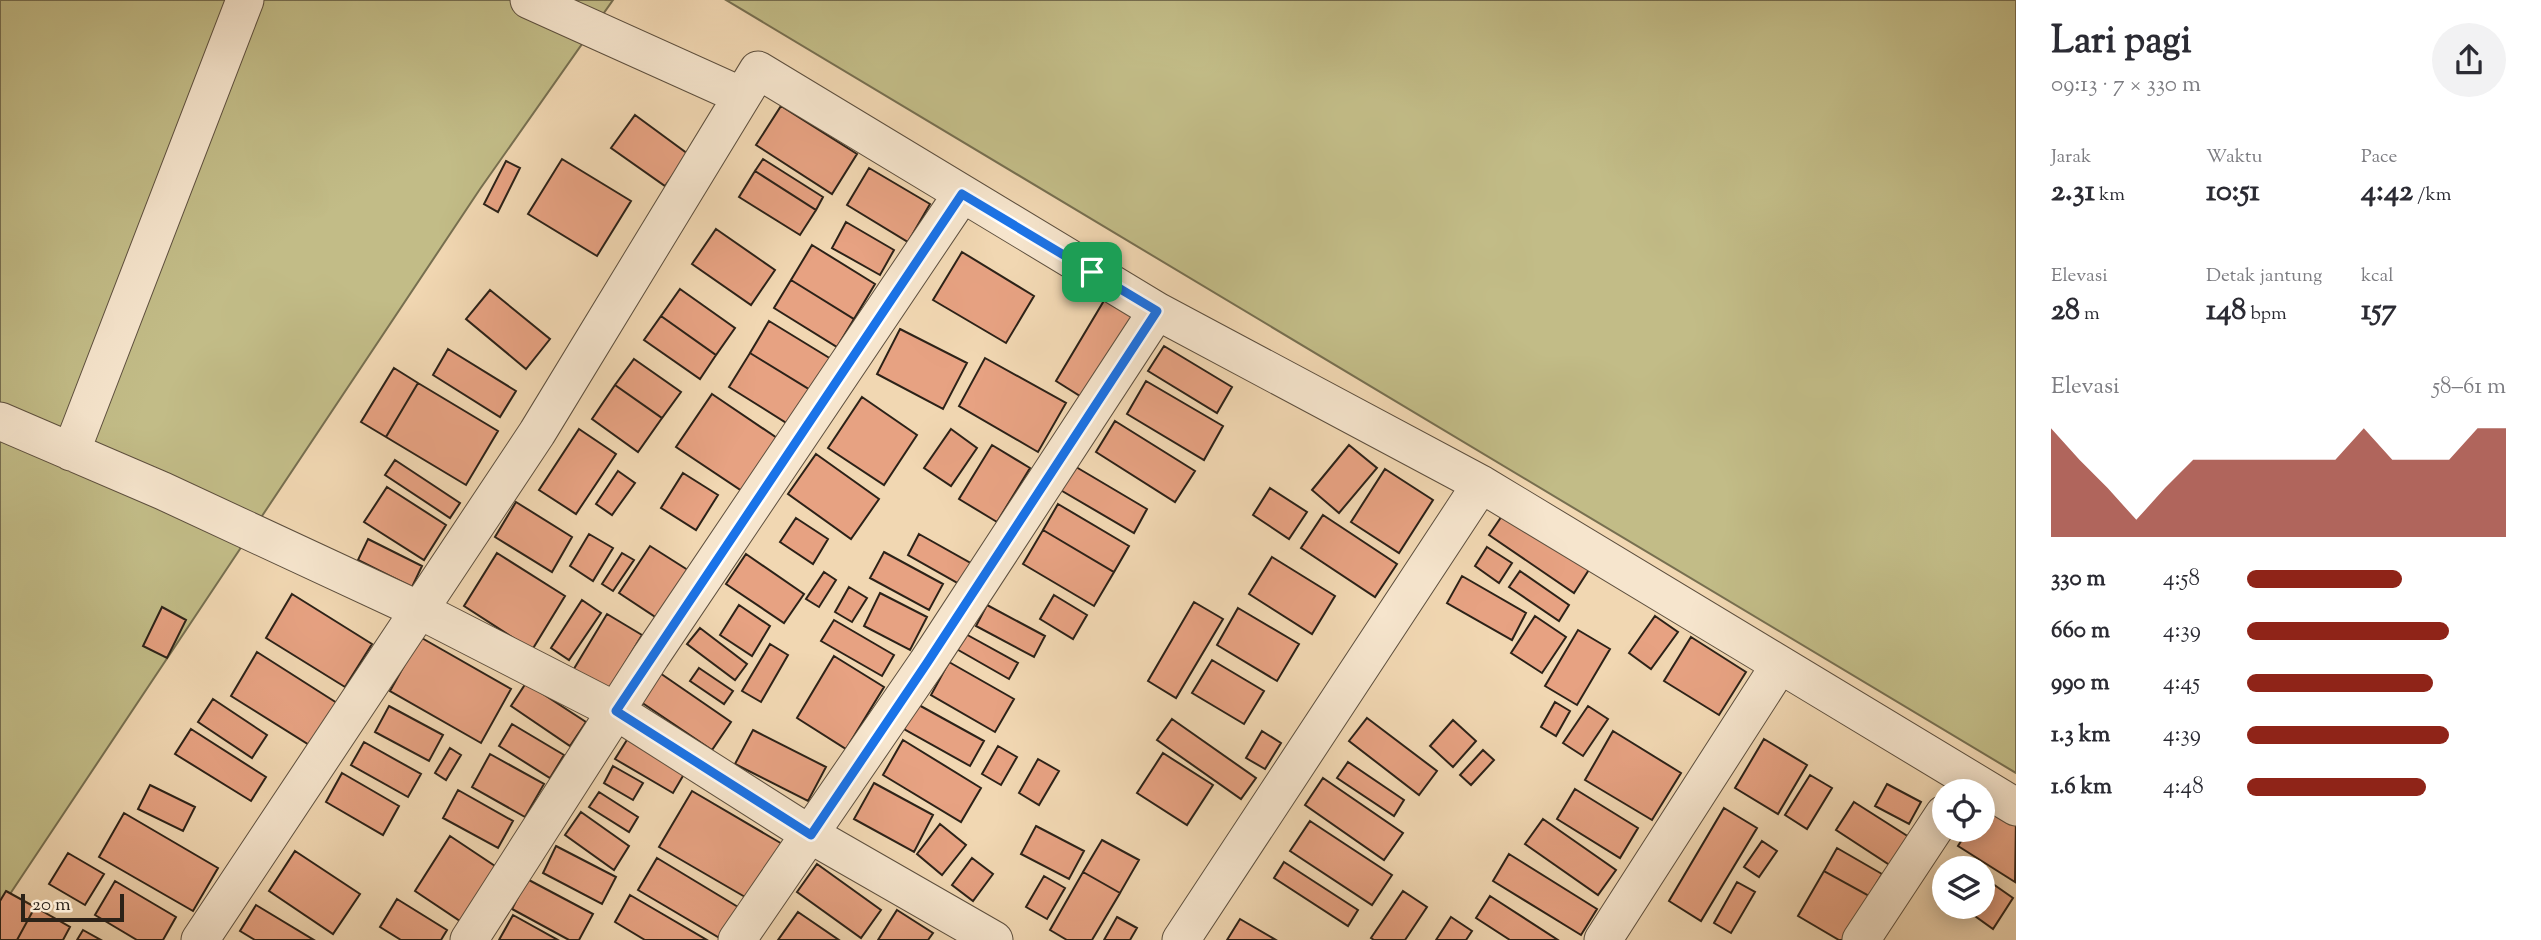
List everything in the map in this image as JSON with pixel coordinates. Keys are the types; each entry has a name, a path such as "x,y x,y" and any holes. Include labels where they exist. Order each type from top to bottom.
{"street":[{"path":"71,452 245,0"},
{"path":"529,0 742,96"},
{"path":"200,940 537,433 758,70 1157,311 1481,484 1779,666 1955,779"},
{"path":"469,940 616,711 962,194"},
{"path":"737,940 927,663 1157,311"},
{"path":"0,421 421,611 616,711 811,835 994,940"},
{"path":"1181,940 1481,484"},
{"path":"1603,940 1779,666"},
{"path":"1995,798 2016,807"},
{"path":"1861,940 1932,832"}],"shaded area":[{"path":"0,0 613,0 480,189 0,909"},
{"path":"726,0 2016,0 2016,773"}],"building":[{"path":"781,106 857,154 832,194 756,145"},
{"path":"635,115 688,154 665,186 611,148"},
{"path":"562,159 631,201 597,256 528,214"},
{"path":"763,159 823,197 816,210 755,171"},
{"path":"506,161 520,168 498,212 484,204"},
{"path":"869,168 930,204 908,242 847,205"},
{"path":"755,171 816,210 800,235 739,197"},
{"path":"846,222 894,250 880,275 832,248"},
{"path":"716,229 775,270 751,305 692,264"},
{"path":"812,245 875,284 854,319 791,280"},
{"path":"962,252 1034,296 1006,343 933,300"},
{"path":"791,280 854,319 837,347 774,308"},
{"path":"680,289 735,328 716,355 661,316"},
{"path":"490,290 550,339 526,369 466,319"},
{"path":"1108,294 1140,314 1088,401 1056,381"},
{"path":"661,316 716,355 700,379 644,340"},
{"path":"769,321 836,362 817,394 750,353"},
{"path":"900,329 967,363 943,409 877,374"},
{"path":"1164,346 1232,387 1217,413 1148,371"},
{"path":"448,349 516,391 500,417 433,375"},
{"path":"750,353 817,394 796,429 729,387"},
{"path":"985,358 1066,403 1038,452 959,406"},
{"path":"634,359 681,392 662,418 615,385"},
{"path":"394,368 418,383 386,437 361,422"},
{"path":"1146,381 1223,426 1204,460 1127,414"},
{"path":"418,383 498,431 466,485 386,437"},
{"path":"615,385 662,418 638,452 592,419"},
{"path":"712,394 780,440 745,493 676,447"},
{"path":"862,397 917,435 884,485 828,448"},
{"path":"1115,421 1195,471 1175,502 1096,452"},
{"path":"579,429 616,454 576,514 539,490"},
{"path":"951,429 977,448 951,486 924,468"},
{"path":"992,445 1030,468 997,522 959,499"},
{"path":"1349,445 1377,468 1339,513 1312,490"},
{"path":"816,454 879,499 851,539 788,494"},
{"path":"395,460 460,503 450,518 385,475"},
{"path":"1071,464 1147,509 1134,533 1057,488"},
{"path":"1385,469 1433,500 1399,553 1351,522"},
{"path":"618,471 635,483 612,515 596,504"},
{"path":"683,473 718,495 696,530 661,508"},
{"path":"387,487 446,525 424,560 364,522"},
{"path":"1270,488 1307,512 1289,539 1253,515"},
{"path":"516,502 572,537 552,572 495,537"},
{"path":"1058,504 1129,546 1114,572 1043,530"},
{"path":"1508,507 1592,565 1574,593 1489,535"},
{"path":"1323,515 1397,564 1375,597 1301,548"},
{"path":"796,518 828,539 813,564 780,542"},
{"path":"1043,530 1114,572 1094,606 1023,564"},
{"path":"589,534 613,548 593,581 570,566"},
{"path":"919,534 974,565 963,586 908,555"},
{"path":"368,539 422,566 412,587 358,560"},
{"path":"650,546 691,572 660,620 619,593"},
{"path":"1487,547 1512,563 1499,583 1475,566"},
{"path":"884,552 943,584 929,610 870,578"},
{"path":"497,553 565,596 532,650 464,606"},
{"path":"622,553 634,560 613,591 602,584"},
{"path":"746,554 804,594 784,623 726,584"},
{"path":"1272,557 1335,596 1312,634 1249,594"},
{"path":"1520,571 1569,605 1559,621 1509,587"},
{"path":"824,572 836,580 819,607 806,599"},
{"path":"1462,576 1526,613 1512,640 1447,603"},
{"path":"849,587 867,598 852,622 835,612"},
{"path":"880,593 927,617 910,650 864,626"},
{"path":"292,594 372,644 345,687 266,638"},
{"path":"1054,595 1087,615 1073,639 1040,619"},
{"path":"582,600 601,613 569,660 551,648"},
{"path":"1194,602 1223,619 1176,698 1148,681"},
{"path":"739,605 770,626 752,656 720,635"},
{"path":"987,605 1045,636 1034,657 976,626"},
{"path":"162,607 186,620 167,658 143,646"},
{"path":"1238,608 1299,644 1277,681 1217,645"},
{"path":"607,614 642,635 604,698 569,677"},
{"path":"1535,616 1566,637 1542,673 1511,653"},
{"path":"1655,616 1678,632 1651,669 1629,653"},
{"path":"834,620 894,655 882,676 821,641"},
{"path":"700,628 747,664 735,680 687,644"},
{"path":"1578,630 1610,649 1577,705 1545,686"},
{"path":"962,632 1018,663 1009,679 953,647"},
{"path":"420,637 511,689 481,743 390,691"},
{"path":"1691,637 1746,672 1719,715 1664,681"},
{"path":"770,644 788,655 761,702 742,691"},
{"path":"257,652 337,703 311,746 231,696"},
{"path":"834,656 884,687 846,749 797,718"},
{"path":"1212,660 1264,691 1244,724 1192,693"},
{"path":"949,662 1014,699 995,732 931,695"},
{"path":"699,668 733,691 724,704 690,681"},
{"path":"657,671 731,722 712,750 638,700"},
{"path":"526,683 586,722 570,746 511,706"},
{"path":"213,699 267,735 252,758 198,722"},
{"path":"1555,702 1570,711 1556,736 1541,727"},
{"path":"917,704 984,741 970,766 904,729"},
{"path":"389,706 443,735 429,761 375,732"},
{"path":"1588,706 1608,719 1583,756 1563,743"},
{"path":"1367,718 1437,771 1419,795 1349,741"},
{"path":"1172,719 1256,778 1241,799 1157,740"},
{"path":"1453,720 1476,741 1453,767 1430,746"},
{"path":"512,724 564,755 550,778 499,746"},
{"path":"191,729 266,777 251,801 175,754"},
{"path":"753,730 826,767 808,801 735,764"},
{"path":"1262,731 1281,743 1265,769 1246,758"},
{"path":"1613,731 1681,773 1652,820 1585,780"},
{"path":"630,735 687,769 673,793 615,759"},
{"path":"1764,739 1807,765 1778,814 1735,788"},
{"path":"903,740 981,788 961,822 883,775"},
{"path":"364,742 421,774 408,797 351,765"},
{"path":"998,746 1017,757 1001,785 982,774"},
{"path":"450,748 461,755 446,780 435,773"},
{"path":"1483,750 1494,760 1471,785 1460,775"},
{"path":"1163,753 1213,785 1187,825 1137,793"},
{"path":"490,754 544,784 525,817 472,787"},
{"path":"1038,759 1059,771 1039,805 1019,793"},
{"path":"1348,762 1404,800 1394,816 1337,778"},
{"path":"613,766 643,783 633,800 604,783"},
{"path":"342,773 399,806 383,835 326,802"},
{"path":"1810,775 1832,788 1807,829 1785,815"},
{"path":"1323,778 1403,833 1384,860 1305,805"},
{"path":"874,783 933,815 914,852 854,819"},
{"path":"1887,784 1921,802 1909,824 1875,806"},
{"path":"150,785 195,807 183,831 138,809"},
{"path":"1575,789 1638,828 1620,858 1557,819"},
{"path":"458,790 513,821 498,848 443,818"},
{"path":"692,791 784,845 752,901 659,847"},
{"path":"599,792 638,817 629,832 589,807"},
{"path":"1854,802 1920,844 1902,873 1836,830"},
{"path":"1724,808 1757,828 1701,921 1669,901"},
{"path":"1995,809 2016,817 2015,882 1995,869 1995,856 1974,856 1958,846 1960,842 1995,842"},
{"path":"581,812 629,846 614,870 565,835"},
{"path":"124,813 218,868 193,911 99,857"},
{"path":"1543,819 1616,870 1598,895 1525,844"},
{"path":"1310,821 1392,875 1372,905 1290,851"},
{"path":"940,824 966,845 942,875 917,854"},
{"path":"1036,826 1084,851 1069,879 1021,854"},
{"path":"450,836 498,868 463,923 415,891"},
{"path":"1102,840 1139,860 1120,893 1083,872"},
{"path":"1762,841 1777,851 1759,877 1744,867"},
{"path":"556,846 616,877 602,904 543,873"},
{"path":"1837,848 1882,874 1869,896 1824,871"},
{"path":"295,851 360,894 333,934 269,891"},
{"path":"68,853 104,874 85,905 49,884"},
{"path":"1509,854 1597,909 1581,935 1493,881"},
{"path":"657,858 743,910 723,940 638,890"},
{"path":"972,858 993,874 973,901 952,885"},
{"path":"1284,862 1358,910 1348,926 1274,878"},
{"path":"817,864 881,910 861,938 797,892"},
{"path":"1824,871 1869,896 1844,940 1839,940 1798,916"},
{"path":"1083,872 1120,893 1092,940 1067,940 1050,930"},
{"path":"1044,876 1065,888 1047,919 1026,907"},
{"path":"527,879 593,914 579,940 569,940 512,909"},
{"path":"115,881 176,917 163,940 137,940 95,915"},
{"path":"1737,882 1755,892 1731,933 1714,923"},
{"path":"1995,885 2013,898 1993,929 1979,919 1995,919"},
{"path":"6,891 35,907 17,940 0,940 0,901"},
{"path":"1403,891 1427,907 1405,940 1374,940 1371,938"},
{"path":"630,895 707,940 645,940 615,922"},
{"path":"1490,896 1558,940 1510,940 1476,918"},
{"path":"397,899 447,930 441,940 401,940 380,927"},
{"path":"256,905 314,940 255,940 240,931"},
{"path":"35,907 70,927 63,940 17,940"},
{"path":"897,910 933,933 928,940 878,940"},
{"path":"798,912 839,940 778,940"},
{"path":"513,915 558,940 499,940"},
{"path":"1117,917 1137,928 1130,940 1104,940"},
{"path":"1451,917 1472,931 1466,940 1436,940"},
{"path":"1240,919 1276,940 1227,940"},
{"path":"83,930 101,940 77,940"}],"route":[{"path":"962,194 1092,272 1157,311 811,835 616,711 962,194"}]}
